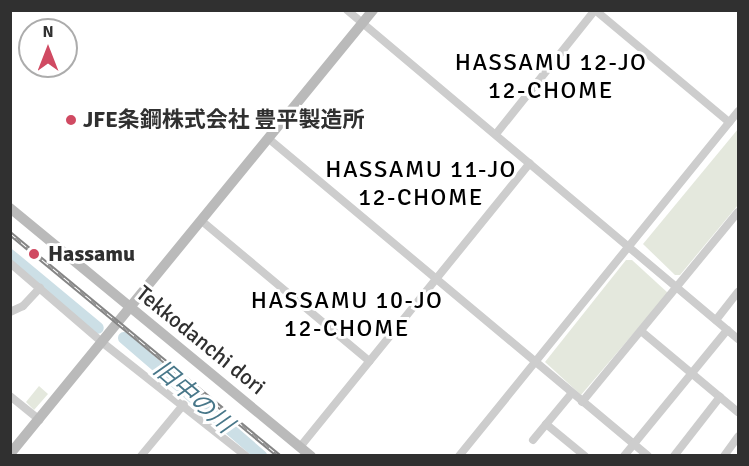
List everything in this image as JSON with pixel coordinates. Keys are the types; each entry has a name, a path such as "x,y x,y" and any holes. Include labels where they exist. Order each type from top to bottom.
{"street":[{"path":"347,10 738,339"},
{"path":"12,450 40,420 132,309 373,10"},
{"path":"496,134 595,10 729,122"},
{"path":"459,456 738,111"},
{"path":"270,139 648,456"},
{"path":"300,447 530,163"},
{"name":"Tekkodanchi dori","path":"10,208 311,456"},
{"path":"582,402 738,212"},
{"path":"202,222 369,361"},
{"path":"10,263 103,344 184,404 246,456"},
{"path":"10,312 23,306 40,288"},
{"path":"716,320 738,292"},
{"path":"624,456 728,330"},
{"path":"640,331 738,412"},
{"path":"533,440 572,394"},
{"path":"10,396 40,420"},
{"path":"674,456 720,397"},
{"path":"141,456 184,404"},
{"path":"546,424 585,456"},
{"path":"723,456 738,437"}],"shaded area":[{"path":"738,129 738,205 680,275 675,275 643,244"},
{"path":"626,260 632,260 668,293 581,395 545,362"},
{"path":"39,386 48,394 34,410 26,402"}],"waterway":[{"name":"旧中の川","path":"10,255 98,328"},
{"name":"旧中の川","path":"124,338 261,456"}],"railway":[{"path":"10,233 280,456"}],"place":[{"name":"JFE条鋼株式会社 豊平製造所","path":"71,120"},
{"name":"Hassamu","path":"34,254"}],"district":[{"name":"HASSAMU 12-JO 12-CHOME","path":"551,77"},
{"name":"HASSAMU 11-JO 12-CHOME","path":"421,184"},
{"name":"HASSAMU 10-JO 12-CHOME","path":"347,315"}]}
